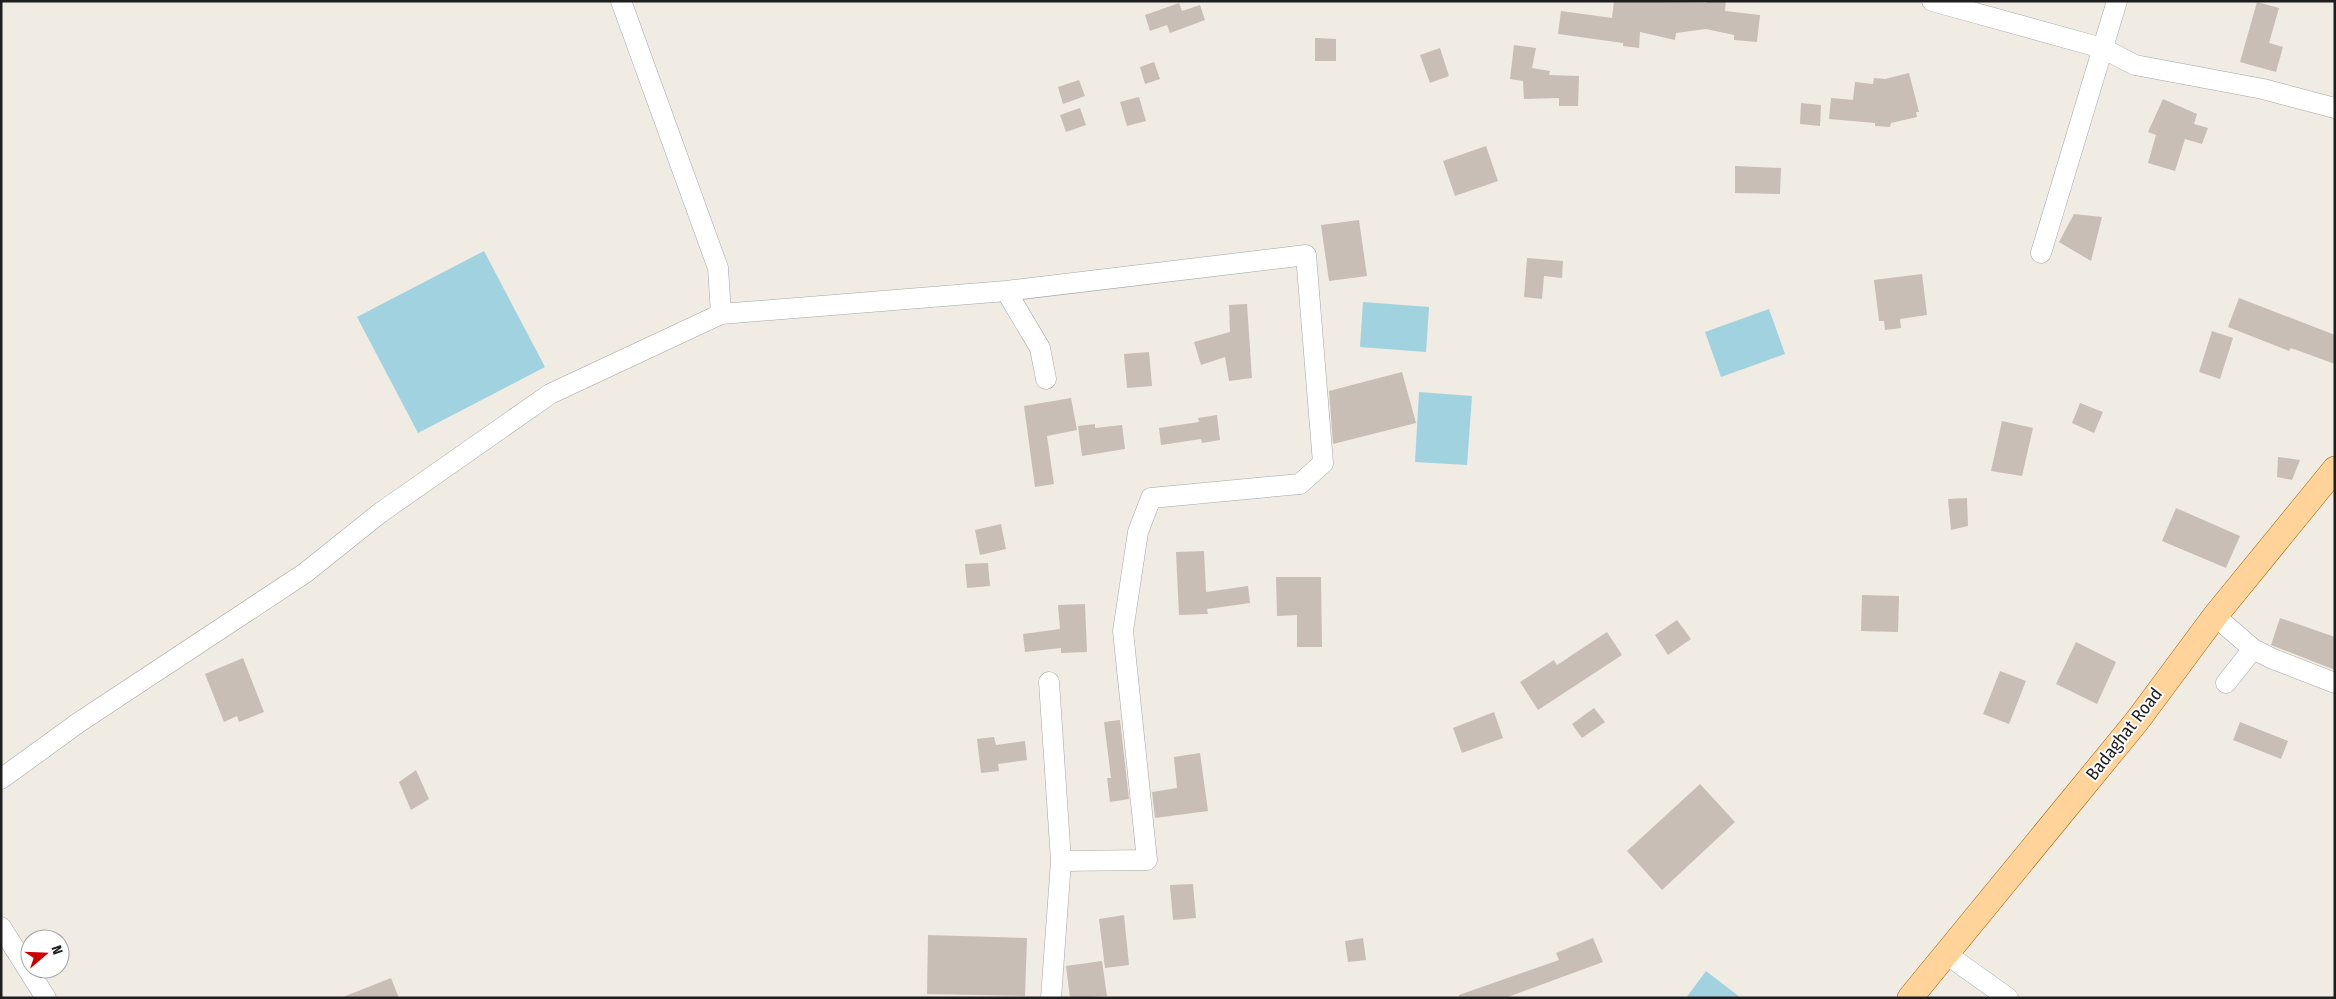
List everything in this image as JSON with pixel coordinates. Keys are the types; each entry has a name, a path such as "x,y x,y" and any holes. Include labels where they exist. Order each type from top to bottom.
{"main road":[{"name":"Badaghat Road","path":"1910,998 2136,721 2215,616 2335,469"}],"street":[{"path":"621,1 718,268 721,314"},
{"path":"1932,1 2102,48 2135,65 2263,89 2335,108"},
{"path":"2041,253 2117,1"},
{"path":"1,779 78,723 305,573 380,512 550,394 721,314 1006,291 1306,255 1323,463 1300,484 1151,498 1138,532 1123,631 1147,860 1060,861"},
{"path":"1006,291 1040,348 1046,379"},
{"path":"2215,616 2253,649 2335,684"},
{"path":"2226,683 2253,649"},
{"path":"1049,682 1060,861 1052,998"},
{"path":"1,927 46,998"},
{"path":"1946,954 2008,998"}],"water":[{"path":"484,251 545,367 418,433 357,317"},
{"path":"1363,302 1429,307 1426,352 1360,347"},
{"path":"1769,309 1785,354 1721,377 1705,332"},
{"path":"1419,392 1472,396 1467,465 1415,462"},
{"path":"1706,971 1741,998 1686,998"}],"building":[{"path":"1614,1 1707,3 1707,1 1726,1 1725,11 1760,15 1757,42 1734,40 1734,35 1706,29 1676,33 1675,40 1640,32 1639,48 1623,46 1623,43 1558,34 1561,11 1612,18"},
{"path":"2257,2 2279,8 2269,43 2283,47 2276,72 2240,62"},
{"path":"1179,3 1182,11 1200,5 1205,20 1170,33 1167,25 1150,31 1145,15"},
{"path":"1315,38 1336,39 1336,61 1315,61"},
{"path":"1514,45 1536,48 1532,68 1550,71 1549,75 1579,76 1578,106 1559,106 1559,98 1524,99 1523,81 1510,79"},
{"path":"1440,48 1449,76 1430,83 1420,55"},
{"path":"1154,62 1160,79 1145,84 1140,67"},
{"path":"1909,73 1919,112 1916,112 1917,117 1891,123 1890,127 1875,126 1875,123 1829,119 1831,98 1853,100 1855,82 1873,84 1874,78 1885,79"},
{"path":"1079,80 1085,96 1063,104 1058,87"},
{"path":"1139,97 1146,121 1127,126 1120,102"},
{"path":"2163,99 2197,114 2194,124 2208,128 2202,144 2185,139 2175,171 2148,163 2156,135 2148,132"},
{"path":"1801,103 1821,105 1820,126 1800,124"},
{"path":"1080,108 1086,125 1066,132 1060,115"},
{"path":"1486,146 1498,181 1455,196 1443,161"},
{"path":"1735,166 1781,168 1780,194 1735,193"},
{"path":"2074,214 2102,217 2091,261 2059,242"},
{"path":"1359,220 1367,276 1329,281 1321,225"},
{"path":"1527,258 1563,261 1562,278 1544,276 1542,299 1524,297"},
{"path":"1922,274 1927,315 1900,319 1901,328 1885,330 1884,321 1879,321 1874,280"},
{"path":"2239,298 2335,335 2335,364 2291,348 2289,351 2228,327"},
{"path":"1247,304 1252,378 1229,381 1225,357 1201,365 1194,342 1230,332 1229,305"},
{"path":"2212,331 2233,338 2220,379 2199,372"},
{"path":"1149,352 1152,386 1127,388 1124,354"},
{"path":"1402,372 1416,423 1333,444 1329,391"},
{"path":"1071,398 1077,430 1047,436 1054,484 1035,487 1024,406"},
{"path":"2080,403 2103,412 2094,433 2072,423"},
{"path":"1217,415 1220,440 1202,443 1201,439 1161,445 1159,428 1199,422 1198,418"},
{"path":"2002,421 2033,428 2022,476 1991,471"},
{"path":"1095,424 1095,428 1122,425 1125,449 1082,456 1078,426"},
{"path":"2278,457 2300,460 2292,480 2277,477"},
{"path":"1967,498 1968,526 1951,530 1948,499"},
{"path":"2176,508 2240,536 2226,568 2162,541"},
{"path":"1001,524 1006,549 980,555 975,530"},
{"path":"1204,551 1206,592 1248,586 1250,603 1207,609 1208,614 1179,615 1176,552"},
{"path":"988,563 990,586 967,588 965,564"},
{"path":"1276,577 1321,577 1322,647 1297,647 1297,615 1277,616"},
{"path":"1862,595 1899,596 1898,632 1861,631"},
{"path":"1085,604 1087,652 1061,653 1061,648 1025,652 1023,634 1060,629 1058,605"},
{"path":"2280,618 2335,637 2335,670 2271,645"},
{"path":"1677,620 1691,639 1668,655 1655,635"},
{"path":"1607,632 1622,655 1538,710 1520,682 1554,660 1557,665"},
{"path":"2076,642 2116,662 2097,704 2056,684"},
{"path":"243,658 264,712 239,722 237,716 224,722 205,674"},
{"path":"2000,671 2026,681 2009,724 1983,714"},
{"path":"1594,708 1605,722 1582,738 1572,724"},
{"path":"1494,712 1503,738 1462,753 1453,728"},
{"path":"1120,720 1129,799 1110,802 1107,778 1111,778 1104,722"},
{"path":"2240,722 2288,741 2281,759 2233,740"},
{"path":"994,737 996,745 1025,741 1027,760 998,764 999,771 981,773 977,739"},
{"path":"1200,753 1208,811 1155,818 1152,792 1177,788 1174,757"},
{"path":"416,770 429,799 411,810 399,782"},
{"path":"1700,784 1735,822 1662,890 1627,851"},
{"path":"1193,884 1196,918 1173,920 1170,885"},
{"path":"1124,915 1129,965 1105,968 1099,919"},
{"path":"928,935 1027,938 1025,996 927,994"},
{"path":"1363,938 1366,960 1348,962 1345,941"},
{"path":"1593,938 1603,962 1505,998 1459,998 1459,995 1559,960 1556,953"},
{"path":"1102,961 1107,996 1070,998 1066,966"},
{"path":"391,978 399,998 343,998 343,997"}]}
